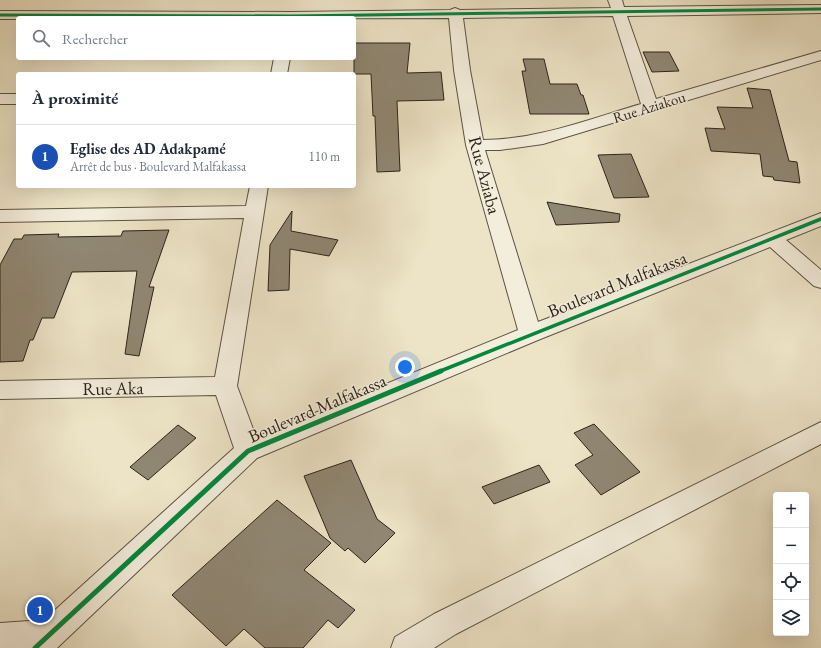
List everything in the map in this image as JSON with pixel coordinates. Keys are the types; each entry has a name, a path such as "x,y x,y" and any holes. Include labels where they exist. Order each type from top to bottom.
{"street":[{"path":"291,16 293,0"},
{"path":"324,16 617,5 821,9"},
{"path":"617,5 650,107"},
{"name":"Rue Aziaba","path":"455,12 462,70 475,145 530,334"},
{"path":"0,15 146,16"},
{"name":"Rue Aziakou","path":"475,145 500,145 537,140 821,55"},
{"path":"279,72 282,60"},
{"path":"0,100 16,99"},
{"path":"248,451 225,386 259,188"},
{"path":"0,216 254,212"},
{"name":"Boulevard Malfakassa","path":"43,641 248,451 530,334 821,219"},
{"path":"772,238 821,281"},
{"name":"Rue Aka","path":"0,390 225,386"},
{"path":"406,648 445,624 821,432"},
{"path":"0,638 43,641"}],"building":[{"path":"356,43 410,43 407,73 441,72 444,100 397,101 400,171 377,172 375,116 373,116 371,74 356,74 356,72 354,72"},
{"path":"643,52 669,52 679,71 652,72"},
{"path":"523,59 544,59 550,84 577,84 581,95 583,95 589,114 530,114 522,71 526,71"},
{"path":"747,88 770,90 789,161 797,162 800,183 774,180 773,177 763,176 760,154 711,151 705,128 725,129 717,107 753,108"},
{"path":"631,154 649,197 614,198 598,155"},
{"path":"547,202 620,214 619,222 556,225"},
{"path":"292,211 291,231 338,240 329,256 290,249 289,290 268,291 270,245"},
{"path":"169,230 149,287 154,287 139,356 125,354 137,271 72,272 54,318 42,318 33,340 30,340 23,361 0,362 0,265 14,239 22,239 24,235 59,234 58,237 121,236 123,231"},
{"path":"594,424 640,472 601,495 575,465 593,455 574,433"},
{"path":"178,425 196,438 148,480 130,467"},
{"path":"351,460 377,519 395,533 365,563 348,548 345,551 330,538 304,476"},
{"path":"539,465 550,482 494,504 482,487"},
{"path":"277,500 331,543 304,570 355,610 338,628 328,620 303,648 265,648 244,629 226,646 172,595"}],"cycle path":[{"path":"0,15 291,16 821,9"},
{"path":"35,648 248,451 530,334 821,219"}],"place":[{"name":"Eglise des AD Adakpamé","path":"40,610"}]}
